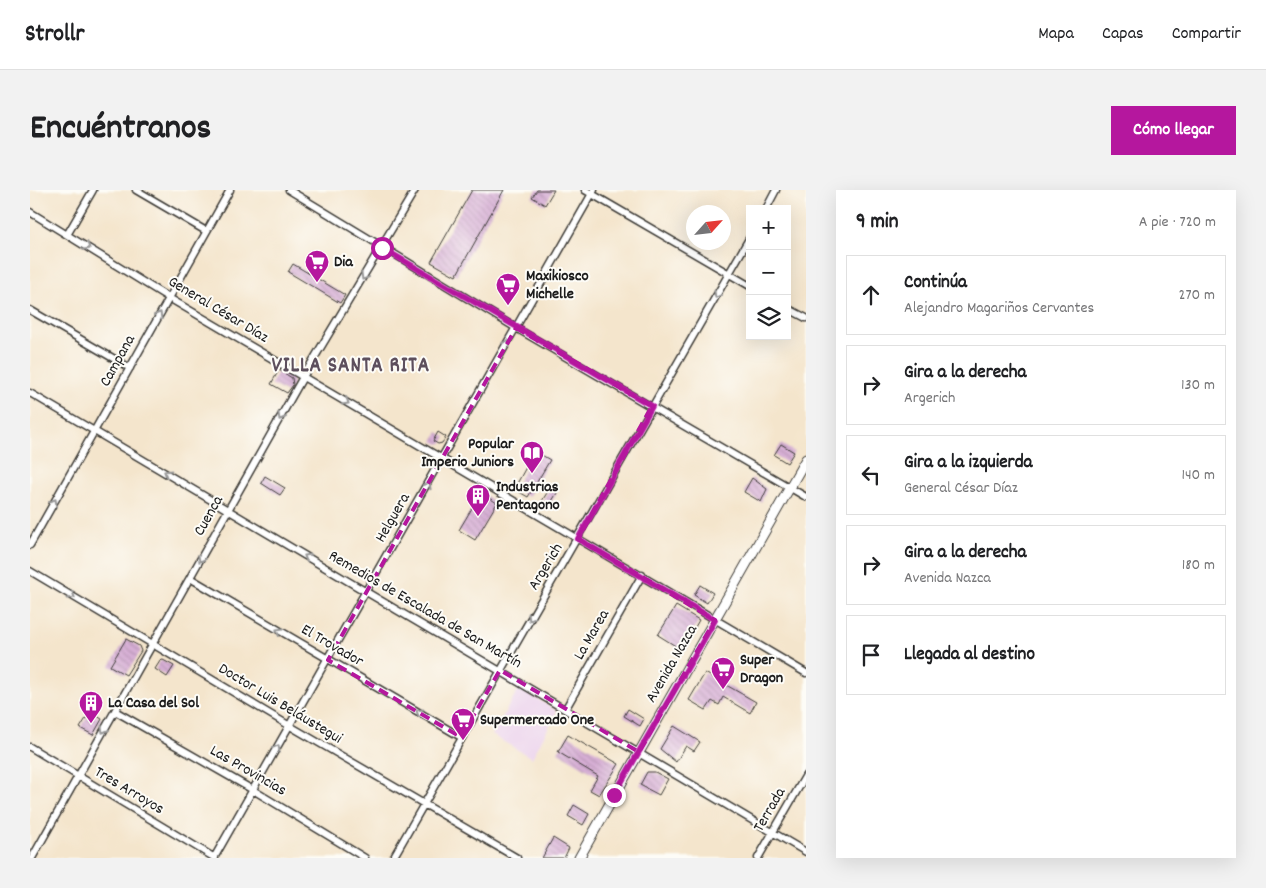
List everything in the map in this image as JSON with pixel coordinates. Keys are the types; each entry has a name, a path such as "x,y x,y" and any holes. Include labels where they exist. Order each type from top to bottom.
{"main road":[{"name":"Avenida Nazca","path":"579,858 806,459"}],"street":[{"path":"68,234 93,190"},
{"path":"136,190 206,231"},
{"name":"Campana","path":"30,545 230,190"},
{"name":"Cuenca","path":"32,858 77,775 303,377 415,190"},
{"path":"585,190 593,192 746,284"},
{"path":"768,205 776,190"},
{"path":"292,191 382,248 516,328 806,497"},
{"name":"Helguera","path":"215,858 593,192"},
{"name":"General César Díaz","path":"30,212 169,298 806,673"},
{"name":"Argerich","path":"394,858 462,736 578,539 652,406 746,244"},
{"path":"30,310 130,368"},
{"path":"791,310 806,318"},
{"name":"Remedios de Escalada de San Martín","path":"30,393 228,509 366,593 566,708 806,852"},
{"name":"Doctor Luis Beláustegui","path":"30,571 290,726 517,858"},
{"name":"La Marea","path":"566,708 642,576"},
{"name":"El Trovador","path":"190,578 328,660 462,736"},
{"name":"Las Provincias","path":"115,711 253,790 365,858"},
{"name":"Tres Arroyos","path":"30,747 215,858"},
{"name":"Terrada","path":"758,858 806,775"}],"highlighted area":[{"path":"516,328 652,406 578,539 715,620 639,752 500,670 461,737 328,660"}],"shaded area":[{"path":"519,688 557,711 532,758 492,735"}],"building":[{"path":"472,190 504,190 456,276 431,262"},
{"path":"537,190 554,190 545,205 532,197"},
{"name":"Dia","path":"293,264 345,295 340,303 288,272"},
{"path":"279,370 292,378 293,385 287,393 271,384"},
{"path":"438,432 446,437 442,443 438,444 433,441"},
{"path":"781,444 794,452 787,463 774,455"},
{"name":"Popular Imperio Juniors","path":"535,451 550,460 528,497 514,489"},
{"path":"265,476 285,488 280,495 261,483"},
{"path":"752,478 767,489 761,502 744,492"},
{"path":"550,488 557,493 547,509 540,504"},
{"name":"Industrias Pentagono","path":"481,493 497,503 475,540 459,530"},
{"path":"700,585 713,593 707,603 694,595"},
{"path":"676,606 699,620 682,650 658,635"},
{"path":"126,639 139,646 141,651 126,675 110,666"},
{"path":"163,660 174,666 167,677 155,669 160,661"},
{"name":"Super Dragon","path":"705,673 756,702 750,713 723,697 719,705 712,701 706,710 689,700"},
{"path":"628,709 644,719 640,726 624,716"},
{"name":"La Casa del Sol","path":"90,712 102,719 93,735 80,728"},
{"path":"674,726 700,742 694,751 686,746 676,762 660,749"},
{"path":"568,735 619,764 599,795 590,790 598,776 558,752"},
{"path":"647,772 655,772 668,779 659,795 640,785"},
{"path":"574,805 589,814 583,825 568,816"},
{"path":"553,838 569,848 564,858 542,858"}],"place":[{"name":"Dia","path":"317,283"},
{"name":"Maxikiosco Michelle","path":"508,306"},
{"name":"Popular Imperio Juniors","path":"532,474"},
{"name":"Industrias Pentagono","path":"478,517"},
{"name":"Super Dragon","path":"723,690"},
{"name":"La Casa del Sol","path":"91,724"},
{"name":"Supermercado One","path":"463,741"}],"district":[{"name":"VILLA SANTA RITA","path":"351,367"}],"route":[{"path":"382,248 652,406 578,539 715,620 614,795"}]}
